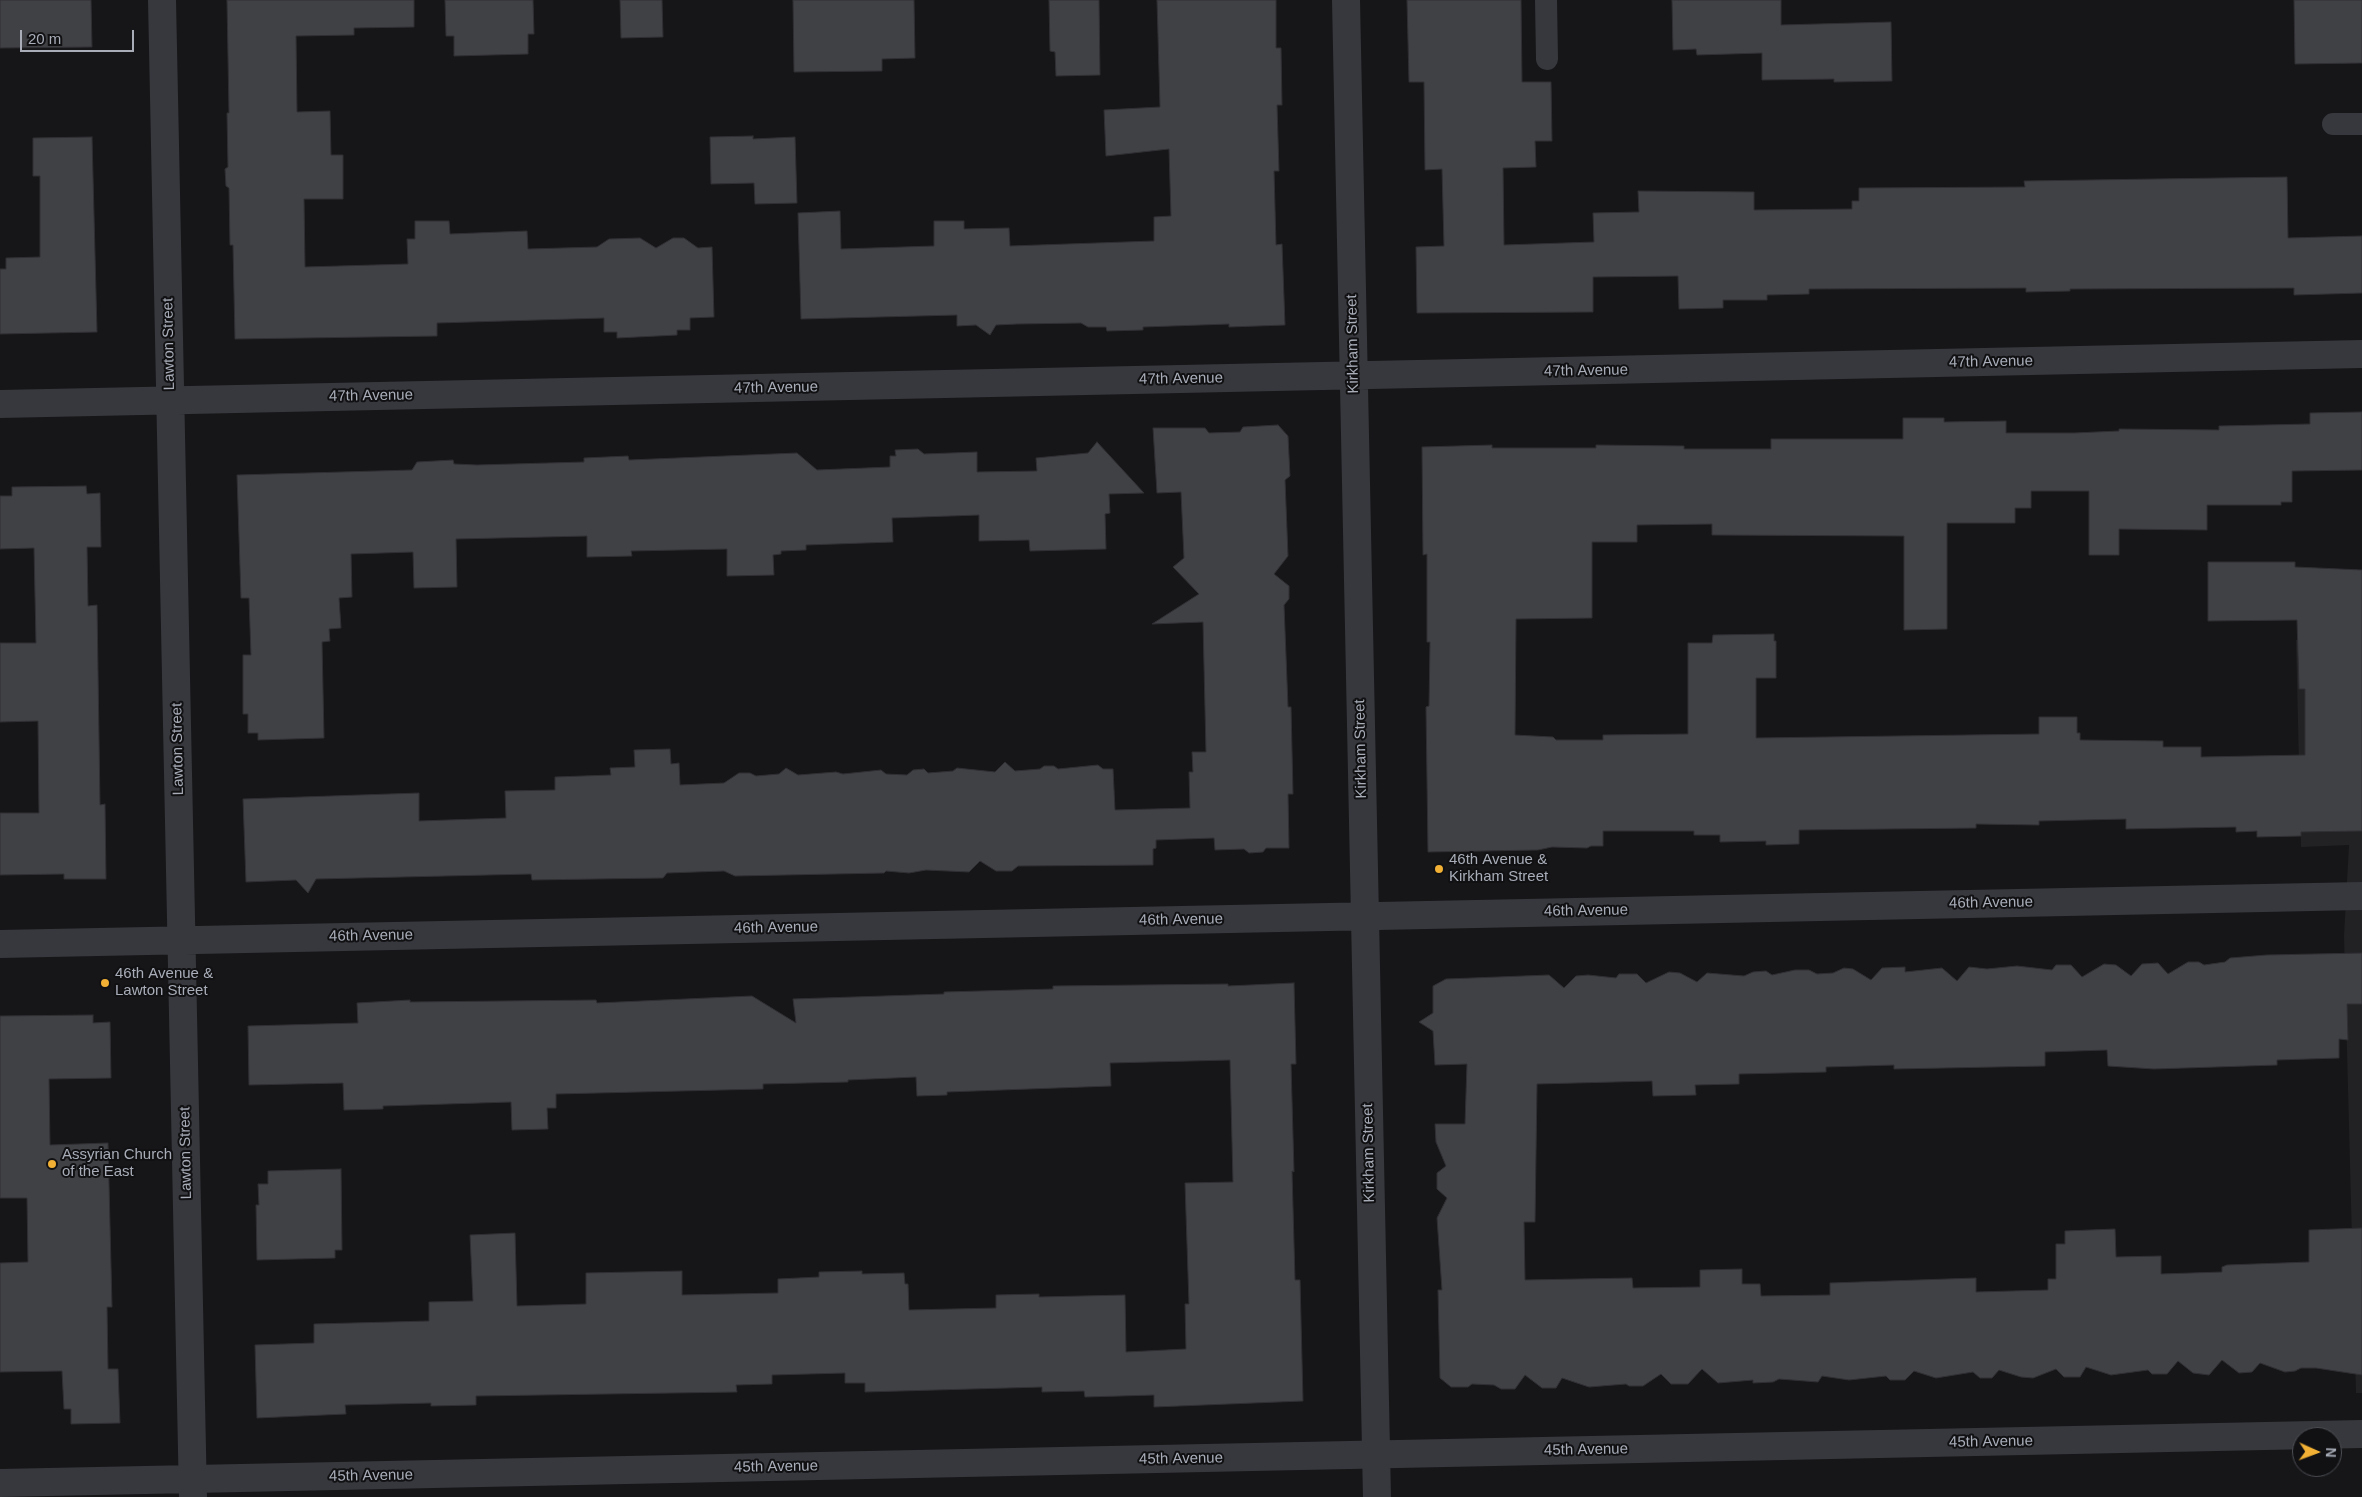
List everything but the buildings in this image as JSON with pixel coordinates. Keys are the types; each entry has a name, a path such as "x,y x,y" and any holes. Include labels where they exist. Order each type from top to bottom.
{"street":[{"name":"Lawton Street","path":"162,0 193,1488"},
{"name":"Kirkham Street","path":"1346,0 1377,1497"},
{"name":"47th Avenue","path":"0,404 2362,354"},
{"name":"46th Avenue","path":"0,944 2362,896"},
{"name":"45th Avenue","path":"0,1483 193,1488 1376,1455 2362,1434"}],"lane":[{"path":"1546,0 1547,59"},
{"path":"2333,124 2362,124"}],"shaded area":[{"path":"2362,639 2362,1393 2356,1393 2344,936 2349,845 2301,847 2296,640"}],"place":[{"name":"46th Avenue & Kirkham Street","path":"1439,869"},
{"name":"46th Avenue & Lawton Street","path":"105,983"},
{"name":"Assyrian Church of the East","path":"52,1164"}]}
